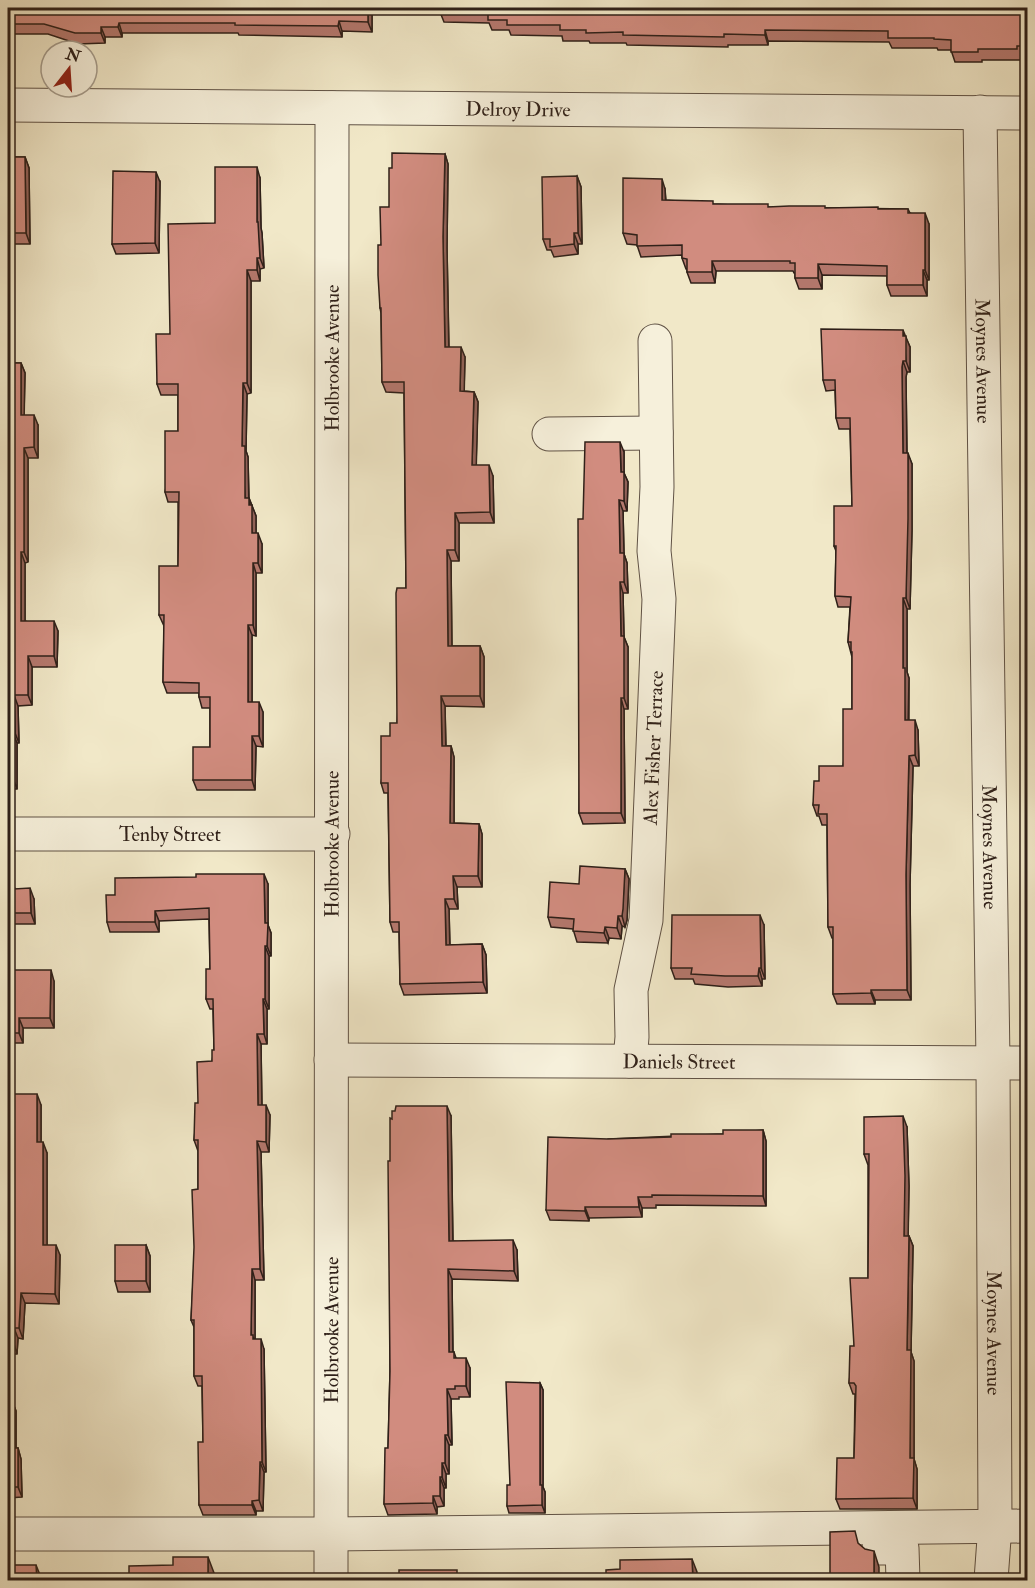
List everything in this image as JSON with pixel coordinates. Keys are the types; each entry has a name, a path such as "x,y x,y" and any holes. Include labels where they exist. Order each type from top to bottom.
{"street":[{"name":"Delroy Drive","path":"8,105 1028,113"},
{"name":"Holbrooke Avenue","path":"331,1581 332,108"},
{"name":"Moynes Avenue","path":"980,112 993,1063 995,1526 991,1581"},
{"name":"Alex Fisher Terrace","path":"630,1061 631,990 646,920 659,598 654,551 655,341"},
{"path":"549,434 656,433"},
{"name":"Tenby Street","path":"8,834 333,834"},
{"name":"Daniels Street","path":"330,1060 1028,1063"},
{"path":"8,1534 330,1534 1028,1526"},
{"path":"879,1548 902,1548 903,1581"}],"building":[{"path":"8,8 368,8 368,22 339,21 338,26 119,23 118,27 101,27 101,33 75,33 44,24 8,24"},
{"path":"440,8 1028,8 1028,44 1017,46 1017,49 951,52 951,40 888,38 888,31 765,30 765,35 724,34 724,37 623,35 623,32 586,33 586,30 560,30 560,25 507,25 507,20 488,20 488,13 440,12"},
{"path":"392,153 445,154 443,237 445,347 461,347 460,391 474,392 472,465 489,465 490,512 455,513 455,550 447,550 448,646 480,646 480,696 441,696 442,746 451,746 450,823 479,824 478,876 453,876 454,899 445,899 446,945 482,944 483,982 400,984 399,922 390,922 388,783 381,783 381,736 390,736 390,723 397,723 396,593 397,588 406,588 404,382 382,382 378,275 378,245 381,245 380,207 389,207 389,168 392,168"},
{"path":"8,157 25,157 26,233 10,233 10,270 8,270"},
{"path":"215,167 257,167 257,222 260,258 257,258 257,270 247,270 247,383 243,383 242,446 245,446 245,498 249,498 249,505 252,505 252,533 258,533 258,563 253,563 253,625 248,625 248,702 259,702 259,736 252,736 252,780 193,780 193,747 210,747 210,697 199,697 199,683 163,682 164,615 159,615 159,566 178,566 179,492 165,492 165,431 178,431 178,384 157,384 156,334 170,334 168,224 215,223"},
{"path":"113,171 156,172 155,243 112,244"},
{"path":"577,176 578,233 574,233 574,244 550,247 550,239 543,239 542,177"},
{"path":"623,178 662,179 662,200 713,201 713,204 768,204 768,207 878,207 878,209 908,209 908,213 925,213 923,285 887,285 887,266 818,264 818,278 795,278 795,263 790,263 790,261 712,261 712,272 687,272 687,259 682,258 682,245 637,246 637,235 623,233"},
{"path":"821,329 903,330 903,336 906,336 906,361 903,361 902,367 903,453 908,453 903,668 905,668 905,720 915,720 915,755 909,756 906,875 907,990 871,990 871,993 833,994 833,927 828,927 827,814 818,814 819,805 813,805 814,781 819,781 819,766 843,766 843,709 852,709 852,652 851,642 848,642 851,597 835,596 834,506 852,506 850,418 836,418 835,380 823,380"},
{"path":"8,336 10,336 11,363 21,363 21,415 34,415 34,447 24,448 24,552 21,552 21,621 54,621 54,656 28,656 28,695 14,695 13,778 8,778"},
{"path":"585,442 620,442 621,472 624,472 624,501 619,500 620,553 624,553 624,582 620,582 621,636 624,636 624,698 621,698 621,813 579,813 578,519 583,519"},
{"path":"580,866 625,869 623,909 622,916 618,916 617,928 605,927 604,933 573,931 574,919 548,917 550,882 579,884"},
{"path":"196,874 264,874 265,923 268,923 267,946 265,946 265,999 263,999 264,1034 257,1034 258,1105 266,1105 266,1142 257,1141 260,1269 252,1269 251,1335 253,1339 261,1339 262,1462 260,1462 259,1500 252,1501 252,1505 199,1505 198,1442 203,1442 202,1376 194,1376 194,1320 191,1320 194,1247 192,1190 198,1189 198,1140 194,1140 195,1103 198,1103 197,1062 212,1061 212,1050 214,1050 213,999 206,999 206,969 210,969 209,908 155,911 155,922 107,922 106,895 115,895 115,878 196,877"},
{"path":"8,886 14,886 14,889 30,888 31,913 8,913"},
{"path":"672,915 760,915 761,968 759,968 758,976 691,974 692,968 671,968"},
{"path":"8,970 51,970 50,1018 19,1018 19,1033 8,1033"},
{"path":"8,1094 37,1094 37,1142 43,1142 43,1245 56,1245 55,1294 21,1293 19,1328 14,1328 14,1344 8,1343"},
{"path":"396,1106 447,1106 449,1241 513,1240 514,1271 448,1269 449,1352 454,1352 454,1358 466,1358 466,1386 447,1389 448,1435 445,1435 445,1463 442,1463 440,1496 433,1496 433,1503 384,1504 390,1371 388,1161 390,1161 390,1118 392,1119 392,1111 395,1111"},
{"path":"903,1116 904,1236 909,1236 907,1350 911,1350 910,1458 914,1458 913,1498 836,1499 837,1458 854,1458 856,1386 854,1383 849,1383 850,1346 854,1346 850,1278 868,1278 869,1154 864,1154 864,1117"},
{"path":"723,1130 763,1130 763,1196 652,1195 652,1197 638,1197 639,1207 585,1207 585,1211 546,1210 548,1137 608,1139 671,1137 671,1134 723,1134"},
{"path":"115,1245 146,1245 146,1281 115,1281"},
{"path":"506,1382 540,1383 542,1505 507,1506 507,1485 510,1485"},
{"path":"8,1401 12,1401 12,1448 18,1448 18,1487 8,1487"},
{"path":"855,1531 858,1543 865,1549 874,1551 874,1581 830,1581 830,1532"},
{"path":"173,1557 208,1557 208,1581 129,1581 129,1566 173,1565"},
{"path":"692,1559 693,1581 606,1581 606,1570 620,1569 620,1560"},
{"path":"9,1565 36,1565 37,1581 8,1581"},
{"path":"399,1570 457,1570 457,1581 390,1581 399,1580"}]}
